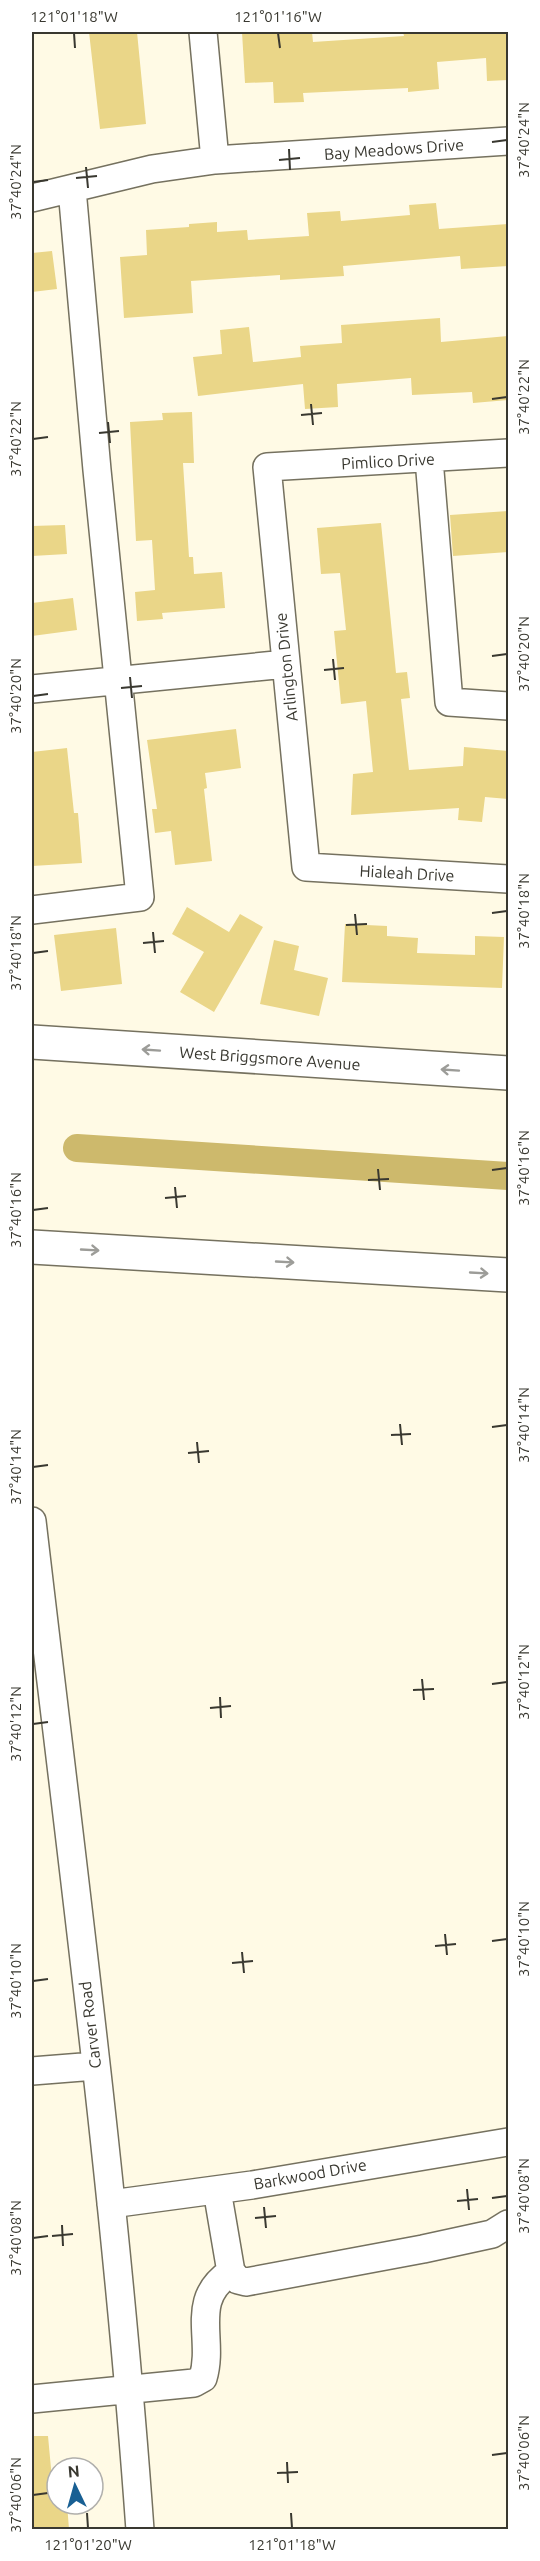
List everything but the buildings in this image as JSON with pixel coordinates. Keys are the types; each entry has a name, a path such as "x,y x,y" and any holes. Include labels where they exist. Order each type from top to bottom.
{"main road":[{"name":"West Briggsmore Avenue","path":"32,1042 508,1073"},
{"path":"32,1247 508,1275"}],"street":[{"path":"203,32 214,160"},
{"name":"Bay Meadows Drive","path":"32,198 152,169 214,160 508,141"},
{"path":"32,910 140,897 117,680 72,189"},
{"name":"Pimlico Drive","path":"267,467 508,453"},
{"path":"429,459 450,702 508,706"},
{"name":"Arlington Drive","path":"267,467 306,867"},
{"path":"32,689 286,664"},
{"name":"Hialeah Drive","path":"306,867 508,879"},
{"name":"Carver Road","path":"32,1521 111,2204 130,2391 140,2529"},
{"path":"32,2071 95,2066"},
{"name":"Barkwood Drive","path":"111,2204 217,2190 508,2142"},
{"path":"217,2190 231,2272 238,2280 246,2282 492,2234 508,2224"},
{"path":"32,2399 130,2391 194,2383 203,2378 206,2366 205,2310 208,2296 217,2281 231,2272"}],"waterway":[{"path":"77,1148 508,1176"}]}
